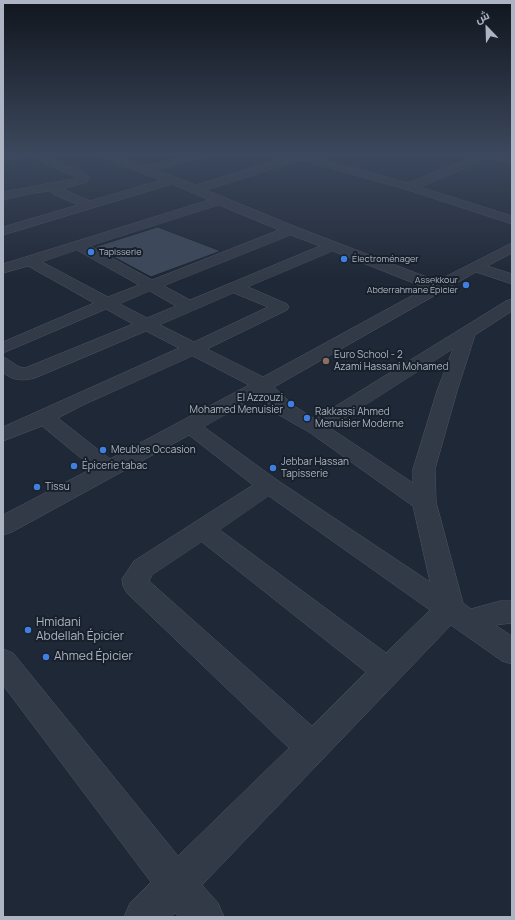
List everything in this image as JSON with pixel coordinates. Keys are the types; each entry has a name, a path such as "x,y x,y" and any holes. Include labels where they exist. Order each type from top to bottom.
{"street":[{"path":"71,197 89,205"},
{"path":"3,231 116,197"},
{"path":"212,197 291,230 438,287"},
{"path":"440,197 512,220"},
{"path":"3,268 220,201"},
{"path":"76,209 95,219"},
{"path":"9,215 25,224"},
{"path":"108,225 120,232"},
{"path":"3,348 152,285 291,230"},
{"path":"77,245 190,307"},
{"path":"3,363 16,374 28,374 148,325 333,246"},
{"path":"3,526 190,426 438,287 512,248"},
{"path":"28,260 106,304 264,385 269,395 283,410 316,428 424,502"},
{"path":"475,267 512,278"},
{"path":"3,435 194,349 281,307 236,288"},
{"path":"316,428 512,304"},
{"path":"459,615 424,502 424,469 433,433 468,331"},
{"path":"43,418 54,425 108,470"},
{"path":"190,426 269,485 512,652"},
{"path":"269,485 203,530 143,568 135,579 136,586 312,747"},
{"path":"203,530 387,671"},
{"path":"144,917 387,671 459,615 512,612"},
{"path":"3,662 177,885 204,917"}],"building":[{"path":"158,227 221,251 151,277 95,247"}],"place":[{"name":"Tapisserie","path":"91,252"},
{"name":"Électroménager","path":"344,259"},
{"name":"Assekkour Abderrahmane Épicier","path":"466,285"},
{"name":"Euro School - 2 Azami Hassani Mohamed","path":"326,361"},
{"name":"El Azzouzi Mohamed Menuisier","path":"291,404"},
{"name":"Rakkassi Ahmed Menuisier Moderne","path":"307,418"},
{"name":"Meubles Occasion","path":"103,450"},
{"name":"Épicerie tabac","path":"74,466"},
{"name":"Jebbar Hassan Tapisserie","path":"273,468"},
{"name":"Tissu","path":"37,487"},
{"name":"Hmidani Abdellah Épicier","path":"28,630"},
{"name":"Ahmed Épicier","path":"46,657"}]}
